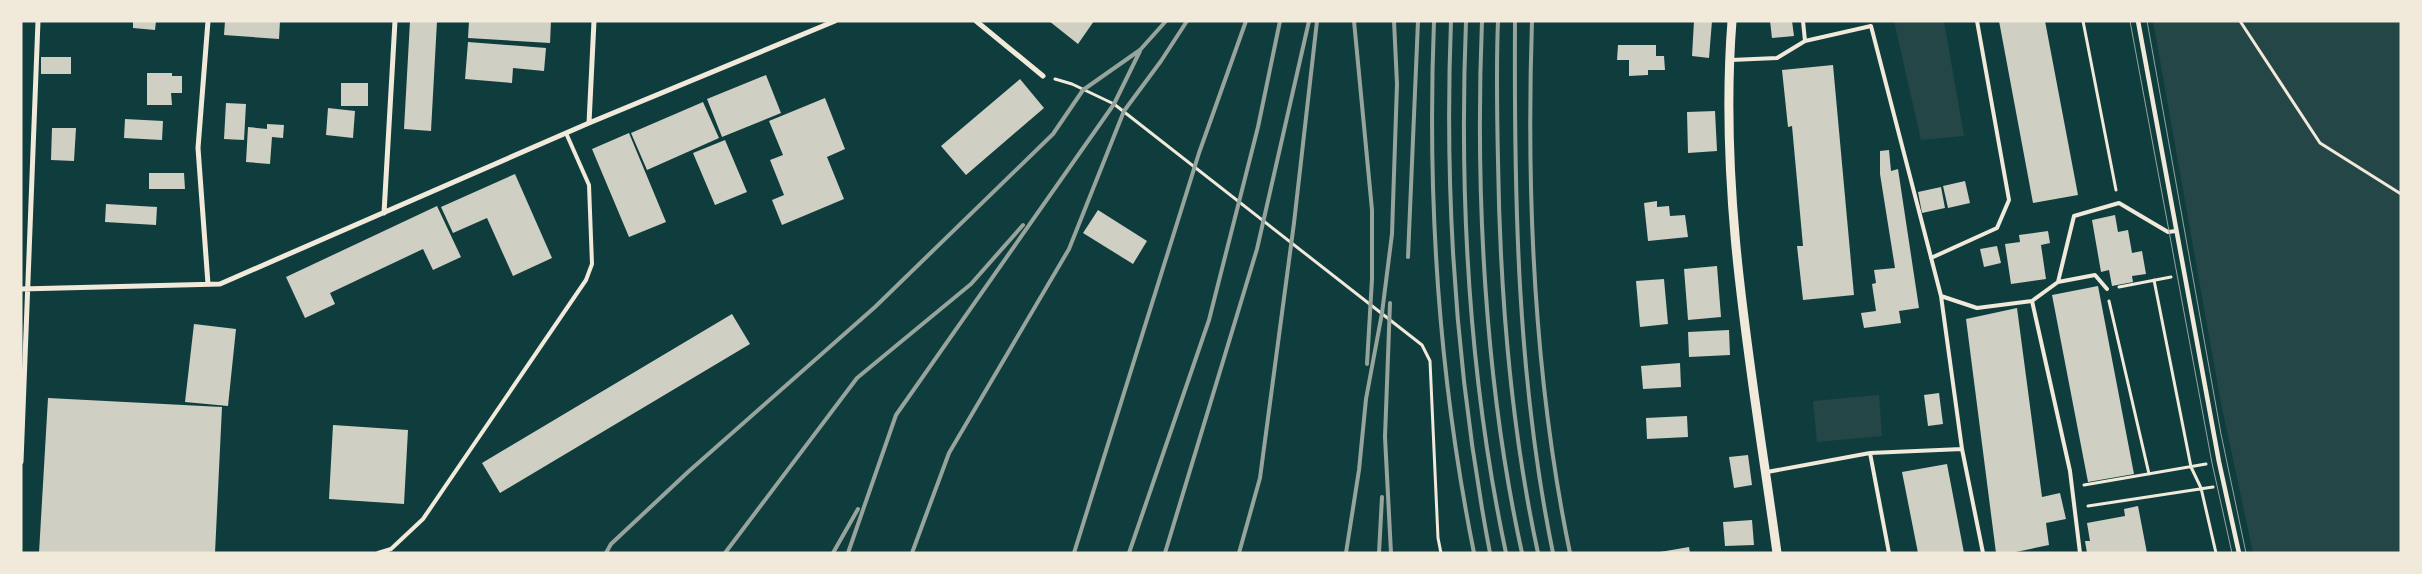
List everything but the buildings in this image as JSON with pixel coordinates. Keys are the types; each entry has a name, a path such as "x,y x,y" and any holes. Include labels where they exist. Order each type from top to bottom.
{"street":[{"path":"21,462 24,290 38,21"},
{"path":"208,21 198,148 208,284"},
{"path":"384,213 395,21"},
{"path":"589,123 594,21"},
{"path":"24,290 220,284 589,123 835,21"},
{"path":"976,21 1042,76"},
{"path":"1732,21 1729,60 1730,162 1739,276 1778,553"},
{"path":"2138,21 2223,485 2239,553"}],"lane":[{"path":"1803,21 1805,41"},
{"path":"1931,258 1996,228 2009,200 1977,21"},
{"path":"1729,60 1777,58 1805,41 1870,24 1941,296 1962,449 1983,553"},
{"path":"378,553 391,549 423,519 586,280 592,264 589,185 566,133"},
{"path":"2058,282 2074,216 2119,203 2168,232 2176,231"},
{"path":"1941,296 1978,308 2032,302 2058,282 2095,275 2107,289"},
{"path":"2032,302 2072,487 2080,553"},
{"path":"1766,472 1870,453 1962,449"},
{"path":"1870,453 1889,553"}],"path":[{"path":"2083,21 2119,203"},
{"path":"2240,21 2320,143 2401,194"},
{"path":"1042,76 1072,84 1114,104 1422,345 1430,361 1438,538 1441,553"},
{"path":"2149,474 2107,289 2184,275"},
{"path":"2154,280 2191,467 2201,488 2216,553"},
{"path":"2072,487 2219,462"},
{"path":"2074,508 2223,485"}],"shaded area":[{"path":"1894,21 1944,21 1964,136 1921,140"},
{"path":"2153,21 2401,21 2401,553 2253,553 2220,398"},
{"path":"1879,395 1882,436 1817,442 1813,401"}],"tram line":[{"path":"2130,21 2212,463 2232,553"},
{"path":"2147,21 2221,434 2246,553"}],"railway":[{"path":"606,553 611,544 688,472 875,307 1053,134 1083,90 1140,50 1166,21"},
{"path":"912,553 949,453 1069,249 1124,111 1161,61 1187,21"},
{"path":"1074,553 1199,153 1246,21"},
{"path":"1129,553 1209,320 1258,127 1280,21"},
{"path":"1165,553 1257,249 1309,21"},
{"path":"1239,553 1260,478 1294,223 1317,21"},
{"path":"1354,21 1372,210 1372,279 1367,364"},
{"path":"1346,553 1359,470 1366,399 1382,313 1392,234 1397,84 1394,21"},
{"path":"1408,257 1418,21"},
{"path":"1434,21 1432,154 1438,288 1452,421 1474,553"},
{"path":"1451,21 1450,154 1456,288 1461,355 1469,421 1490,553"},
{"path":"1466,21 1464,154 1466,221 1475,355 1493,487 1506,553"},
{"path":"1482,21 1480,153 1482,221 1491,356 1509,489 1522,553"},
{"path":"1498,21 1499,210 1504,309 1520,456 1538,553"},
{"path":"1515,21 1515,155 1520,288 1532,421 1553,553"},
{"path":"1532,21 1530,155 1535,288 1548,422 1570,553"},
{"path":"848,553 896,415 1114,104 1140,51"},
{"path":"725,553 857,378 971,284 1023,225"},
{"path":"1390,303 1385,437 1391,553"},
{"path":"1379,553 1382,497"},
{"path":"833,553 858,509"}]}
